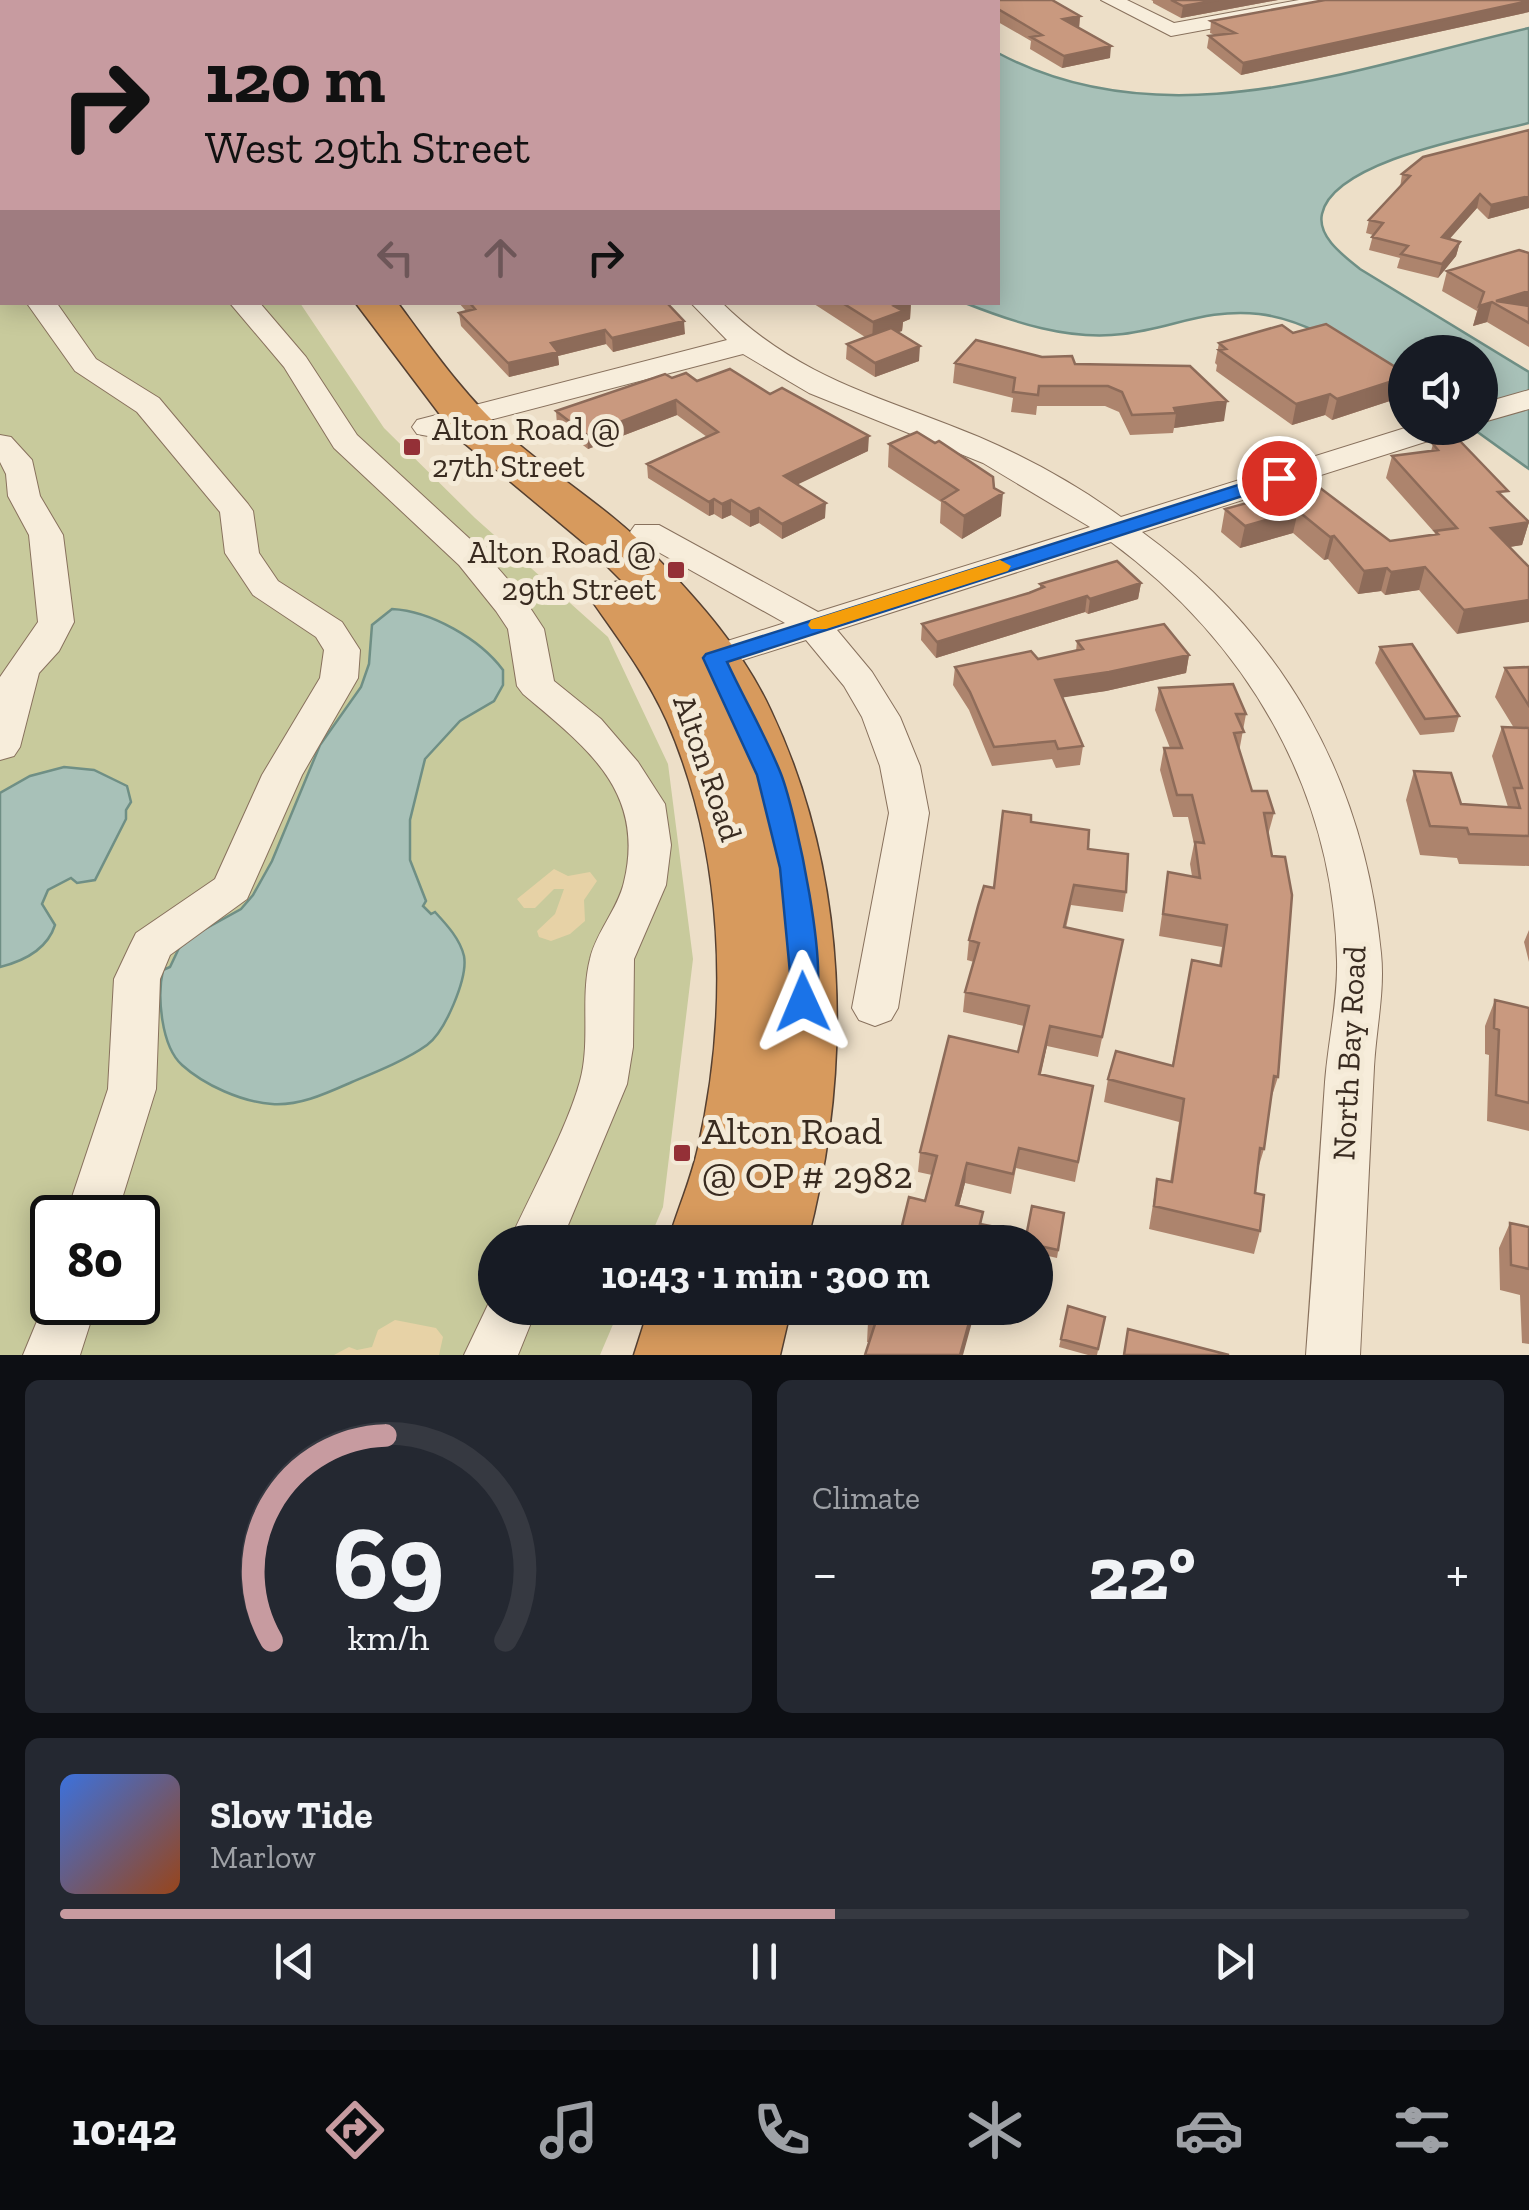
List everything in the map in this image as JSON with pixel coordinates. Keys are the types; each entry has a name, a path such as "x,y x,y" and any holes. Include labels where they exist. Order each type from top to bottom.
{"highway":[{"name":"Alton Road","path":"340,305 446,423"},
{"name":"Alton Road","path":"377,305 480,478 543,524 693,664 701,729 738,848 752,969 768,1225"},
{"name":"Alton Road","path":"716,1225 764,1144"},
{"path":"674,1355 683,1325"},
{"path":"740,1355 748,1325"}],"street":[{"path":"1111,0 1171,30 1332,0"},
{"path":"42,305 75,354 94,372 132,390 148,404 236,511 242,553 265,588 329,630 342,650 338,678 282,776 232,888 152,945 138,979 132,1089 97,1195"},
{"path":"246,305 286,349 345,440 470,558 510,606 526,629 536,686 587,728 645,804 650,845 644,884 612,959 610,1046 603,1084 542,1225"},
{"name":"North Bay Road","path":"707,305 747,344 792,372 997,456 1120,528 1168,567 1229,627 1287,704 1317,761 1342,840 1359,956 1333,1355"},
{"path":"446,423 747,344"},
{"path":"1498,408 1529,398"},
{"path":"693,664 1388,443"},
{"path":"0,444 16,460 24,496 46,535 56,622 46,643 22,669 12,690 0,747"},
{"path":"647,532 776,600 814,626 858,680 881,717 900,766 908,813 875,1008"},
{"path":"50,1355 64,1325"},
{"path":"491,1355 503,1325"}],"green space":[{"path":"0,305 301,305 384,428 475,518 608,637 668,764 693,959 663,1207 655,1225 478,1225 478,1325 613,1325 600,1355 0,1355"}],"sand":[{"path":"554,869 568,876 590,872 597,881 584,900 585,921 570,934 551,941 539,937 537,931 555,914 564,889 554,889 535,908 524,908 517,899"},
{"path":"395,1320 436,1328 443,1337 439,1355 334,1355 349,1347 372,1347 378,1330"}],"water":[{"path":"1529,28 1529,123 1446,143 1380,165 1332,195 1322,214 1324,230 1333,245 1360,269 1468,335 1388,335 1388,373 1317,332 1259,314 1206,316 1123,334 1082,335 1022,323 971,305 1000,305 1000,54 1062,79 1128,93 1194,95 1330,77"},
{"path":"1498,353 1529,372 1529,469 1496,445"},
{"path":"392,609 423,615 454,629 503,670 503,685 494,701 460,721 425,759 410,820 410,860 426,901 423,906 431,914 435,912 448,927 464,956 459,990 434,1038 400,1061 303,1101 272,1104 248,1100 201,1079 175,1057 162,1020 163,970 170,967 179,948 241,909 253,895 272,861 320,745 361,687 369,664 372,625"},
{"path":"64,767 94,770 127,786 131,802 126,819 95,880 77,883 71,878 48,890 42,904 55,925 46,941 26,958 0,967 0,793 30,776"}],"building":[{"path":"1000,0 1052,0 1080,16 1063,19 1111,46 1064,56 1031,37 1042,35 1000,10"},
{"path":"1171,0 1218,0 1183,6"},
{"path":"1325,0 1529,1 1243,63 1209,36 1235,33 1211,21"},
{"path":"1529,130 1529,196 1491,205 1480,194 1442,237 1460,242 1442,264 1401,254 1408,246 1372,237 1383,223 1369,220 1410,176 1402,174 1423,157"},
{"path":"1519,250 1529,253 1529,291 1496,301 1529,306 1529,323 1492,302 1479,306 1484,292 1447,271"},
{"path":"472,305 669,305 684,321 612,338 605,330 551,343 558,352 508,363 459,313 475,309"},
{"path":"846,305 896,305 903,311 873,322"},
{"path":"1326,324 1388,362 1388,382 1337,399 1330,394 1296,404 1219,350 1226,349 1219,343 1282,325 1293,333"},
{"path":"891,328 920,346 875,363 847,344"},
{"path":"976,340 1042,357 1072,356 1075,364 1190,366 1227,401 1174,408 1176,413 1132,415 1122,392 1108,386 1039,386 1038,395 1013,392 1015,378 955,363"},
{"path":"730,369 770,394 782,388 869,436 784,476 826,503 782,524 759,508 750,512 731,500 722,504 714,499 709,502 647,464 718,432 676,400 587,435 556,411 665,374 672,378 686,373 697,381"},
{"path":"917,432 935,443 939,441 993,477 994,488 1003,493 964,516 942,500 958,490 889,444"},
{"path":"1434,445 1464,445 1508,491 1498,492 1529,522 1491,528 1529,567 1529,600 1464,610 1425,567 1364,571 1334,536 1330,537 1298,511 1245,526 1225,509 1315,484 1390,541 1438,534 1435,531 1457,528 1392,456 1438,450"},
{"path":"1117,561 1141,583 937,642 922,624 1029,593 1044,587 1040,584"},
{"path":"1164,624 1189,655 1055,680 1083,746 1058,749 1055,741 994,747 955,667 1031,651 1038,659 1083,649 1077,641"},
{"path":"1412,644 1459,716 1425,719 1380,647"},
{"path":"1529,667 1529,706 1505,668"},
{"path":"1233,684 1246,714 1236,714 1244,732 1234,733 1252,791 1267,791 1274,813 1264,813 1272,856 1285,857 1292,895 1278,1077 1274,1076 1255,1193 1264,1195 1260,1231 1154,1206 1157,1179 1172,1182 1184,1099 1108,1079 1116,1051 1173,1066 1192,960 1221,966 1227,925 1163,914 1168,872 1200,878 1195,842 1204,843 1192,795 1177,795 1164,748 1182,748 1159,688"},
{"path":"1502,727 1529,728 1529,836 1469,834 1467,828 1430,826 1414,771 1451,773 1461,804 1520,808 1514,788 1522,788"},
{"path":"1003,811 1031,815 1031,822 1089,830 1088,849 1128,854 1126,892 1074,885 1064,927 1123,940 1102,1037 1050,1026 1039,1074 1093,1086 1078,1162 1019,1148 1013,1174 967,1163 956,1205 983,1212 980,1224 985,1225 902,1225 909,1197 925,1201 937,1156 920,1152 949,1036 1018,1052 1029,1006 965,992 979,943 969,940 978,906 984,886 994,888"},
{"path":"1495,1000 1529,1008 1529,1103 1496,1095 1499,1030 1494,1028"},
{"path":"1032,1206 1064,1213 1058,1250 1053,1249 1053,1225 1028,1225"},
{"path":"1510,1223 1529,1227 1529,1269 1511,1265"},
{"path":"1068,1306 1105,1317 1098,1349 1061,1339"},
{"path":"875,1325 968,1325 960,1355 865,1355"},
{"path":"1128,1329 1229,1355 1124,1355"}],"slow traffic":[{"path":"819,625 1000,566"}],"place":[{"name":"Alton Road @ 27th Street","path":"412,447"},
{"name":"Alton Road @ 29th Street","path":"676,570"},
{"name":"Alton Road @ OP # 2982","path":"682,1153"}],"route":[{"path":"803,1002 804,973 792,868 769,775 714,658 1279,478"}]}
